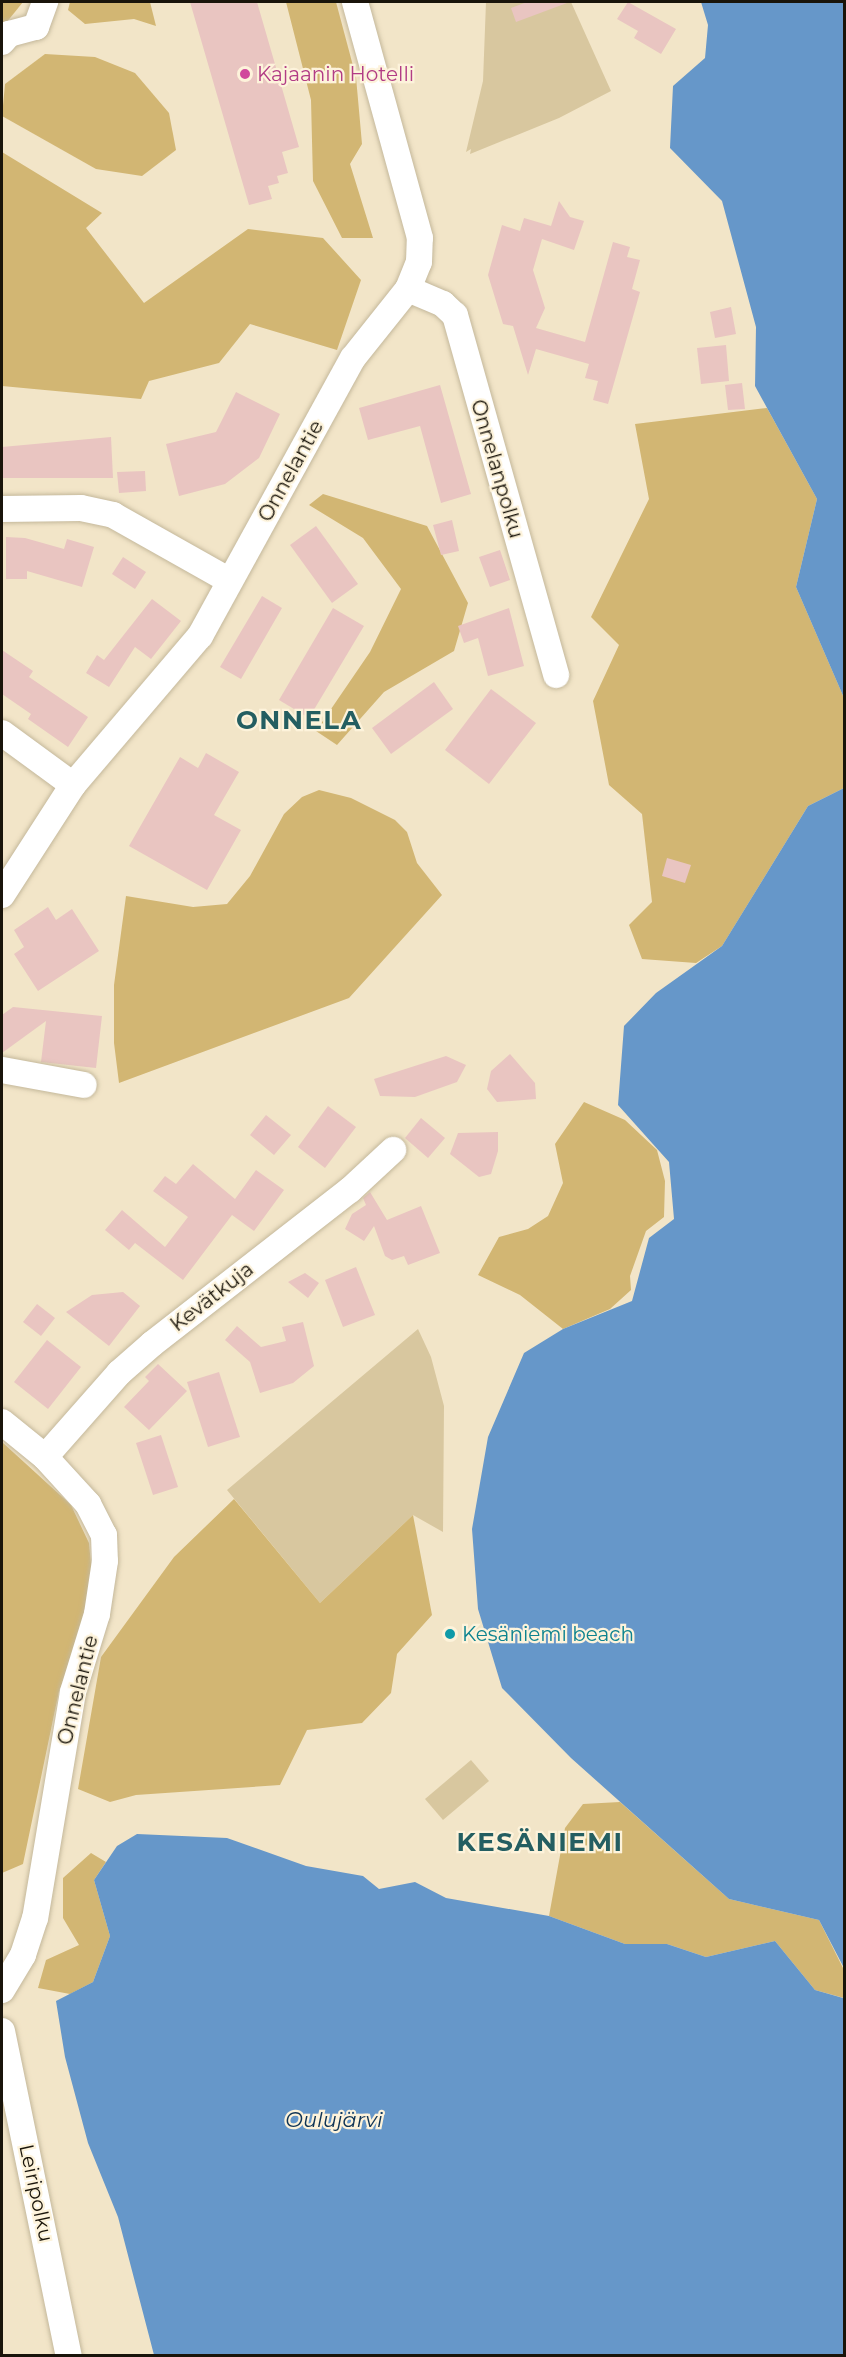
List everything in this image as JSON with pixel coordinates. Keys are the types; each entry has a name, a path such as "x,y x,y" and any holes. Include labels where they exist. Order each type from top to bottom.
{"street":[{"path":"2,42 9,34 36,27 45,2"},
{"name":"Onnelantie","path":"2,895 73,785 121,726 179,665 230,581 353,357 408,290 419,262 420,238 355,2"},
{"name":"Onnelanpolku","path":"408,290 443,304 455,315 556,675"},
{"path":"2,509 81,508 113,515 230,581"},
{"path":"2,734 73,785"},
{"path":"2,1070 84,1085"},
{"name":"Kevätkuja","path":"45,1457 144,1352 350,1190 393,1150"},
{"name":"Onnelantie","path":"2,1422 45,1457 88,1504 104,1535 105,1561 97,1614 73,1692 35,1918 24,1955 2,1990"},
{"name":"Leiripolku","path":"2,2031 69,2355"}],"shaded area":[{"path":"2,2 23,2 2,28"},
{"path":"70,2 150,2 156,26 134,19 85,24 68,10"},
{"path":"286,2 336,2 356,77 362,144 350,164 373,238 342,238 313,181 311,100"},
{"path":"486,2 571,2 611,91 559,118 470,154 471,149 466,152 483,81"},
{"path":"45,54 95,57 135,73 169,113 176,150 142,176 96,169 2,116 5,84"},
{"path":"2,152 102,213 86,228 144,303 248,229 323,238 361,280 337,350 250,324 219,363 149,381 141,399 2,386"},
{"path":"767,408 817,499 796,587 844,698 844,788 808,806 722,946 696,963 642,959 629,925 652,902 642,814 609,785 593,701 619,645 591,617 649,499 635,424"},
{"path":"323,494 427,526 468,603 454,651 384,692 337,745 316,731 370,652 401,589 363,538 309,505"},
{"path":"319,790 351,798 395,820 407,832 417,863 442,895 349,998 119,1083 114,1043 114,985 126,896 193,907 227,904 250,876 284,814 302,797"},
{"path":"584,1102 625,1120 657,1150 665,1181 664,1217 646,1231 630,1276 631,1290 610,1309 563,1329 520,1295 478,1275 499,1237 528,1229 548,1216 563,1183 555,1144"},
{"path":"418,1329 431,1357 444,1406 443,1532 413,1515 320,1603 227,1490"},
{"path":"2,1442 71,1505 89,1543 92,1575 81,1635 59,1691 23,1864 2,1873"},
{"path":"234,1499 320,1603 413,1515 432,1615 397,1654 391,1693 362,1723 307,1730 280,1785 136,1795 110,1802 78,1789 101,1657 174,1557"},
{"path":"471,1760 489,1781 443,1820 425,1799"},
{"path":"620,1802 729,1899 819,1920 844,1970 844,1998 815,1990 775,1941 706,1957 667,1944 625,1944 549,1916 565,1828 583,1804"},
{"path":"91,1853 106,1862 94,1880 110,1936 93,1982 70,1994 38,1988 46,1960 79,1945 63,1918 63,1878"}],"water":[{"path":"701,2 844,2 844,698 796,587 817,499 755,386 756,327 722,201 670,148 673,86 705,58 708,25"},
{"path":"844,788 844,1968 819,1920 729,1899 571,1758 502,1688 478,1609 472,1529 488,1437 524,1353 563,1329 632,1301 649,1238 674,1219 669,1162 618,1105 624,1026 656,993 722,946 808,806"},
{"name":"Oulujärvi","path":"137,1834 227,1838 306,1866 363,1876 379,1889 415,1882 446,1898 549,1916 625,1944 667,1944 706,1957 775,1941 815,1990 843,1998 844,1993 844,2355 154,2355 118,2217 88,2143 65,2057 56,2001 93,1982 110,1936 94,1880 117,1846"}],"building":[{"name":"Kajaanin Hotelli","path":"190,2 257,2 299,147 282,152 288,173 277,176 279,183 268,186 272,199 249,205"},
{"path":"527,2 567,3 516,22 511,8"},
{"path":"628,2 676,29 661,54 634,38 638,31 617,19"},
{"path":"559,201 570,217 584,221 574,250 542,239 533,270 545,308 536,328 585,342 613,242 630,247 627,257 640,260 632,289 640,292 608,404 593,400 598,381 585,378 589,364 536,349 528,375 513,326 503,324 488,275 502,225 520,231 524,218 551,226"},
{"path":"731,307 736,334 715,338 710,312"},
{"path":"726,345 729,381 701,384 697,348"},
{"path":"742,383 745,409 728,410 725,385"},
{"path":"440,385 471,494 441,503 420,426 368,440 359,408"},
{"path":"236,392 280,414 259,458 225,484 179,496 166,444 216,432"},
{"path":"111,437 113,478 2,478 2,447"},
{"path":"145,471 146,491 119,493 117,472"},
{"path":"452,520 459,551 441,555 433,525"},
{"path":"316,526 358,584 332,603 290,545"},
{"path":"6,537 25,538 64,549 67,539 94,547 82,587 27,571 27,579 6,579"},
{"path":"500,550 510,580 490,587 479,557"},
{"path":"123,557 146,572 135,589 112,574"},
{"path":"262,596 282,608 241,679 220,667"},
{"path":"152,599 181,621 151,659 135,647 109,687 86,673 97,655 104,660"},
{"path":"333,608 364,626 309,718 279,700"},
{"path":"509,608 524,666 488,676 478,638 464,643 458,626"},
{"path":"2,650 33,671 29,677 88,717 68,747 28,719 31,714 2,694"},
{"path":"434,682 453,709 391,754 372,728"},
{"path":"491,689 536,723 489,784 445,750"},
{"path":"206,753 239,772 214,815 241,830 207,890 129,846 180,757 198,768"},
{"path":"667,858 691,865 685,883 662,876"},
{"path":"48,907 56,920 72,909 99,951 38,991 14,954 24,947 14,930"},
{"path":"13,1007 102,1016 96,1068 41,1062 46,1021 2,1053 2,1015"},
{"path":"510,1054 535,1083 536,1099 497,1102 487,1089 491,1071"},
{"path":"446,1056 466,1065 457,1082 415,1097 380,1096 374,1079"},
{"path":"328,1106 356,1127 325,1168 298,1147"},
{"path":"266,1115 291,1135 274,1155 250,1135"},
{"path":"421,1118 445,1138 428,1158 405,1138"},
{"path":"498,1132 498,1151 491,1174 479,1177 450,1154 458,1133"},
{"path":"193,1164 235,1199 256,1170 284,1190 254,1231 232,1215 183,1280 135,1243 129,1250 105,1230 122,1210 165,1247 188,1217 153,1191 165,1176 176,1184"},
{"path":"370,1192 387,1220 421,1206 440,1253 408,1265 404,1256 392,1260 385,1256 374,1226 364,1241 345,1229 352,1214 366,1205 363,1198"},
{"path":"356,1267 375,1315 343,1327 325,1280"},
{"path":"305,1273 319,1283 308,1298 288,1282"},
{"path":"123,1292 140,1306 109,1346 66,1312 92,1295"},
{"path":"37,1304 55,1318 41,1336 23,1322"},
{"path":"303,1322 314,1366 293,1383 260,1393 250,1362 225,1340 237,1326 261,1347 286,1341 282,1327"},
{"path":"47,1340 81,1367 48,1409 14,1382"},
{"path":"158,1364 187,1391 149,1430 124,1407 149,1381 145,1377"},
{"path":"219,1372 240,1437 208,1447 187,1382"},
{"path":"161,1435 178,1487 153,1495 136,1443"}],"place":[{"name":"Kajaanin Hotelli","path":"245,74"},
{"name":"Kesäniemi beach","path":"450,1634"}],"district":[{"name":"ONNELA","path":"299,721"},
{"name":"KESÄNIEMI","path":"540,1843"}]}
